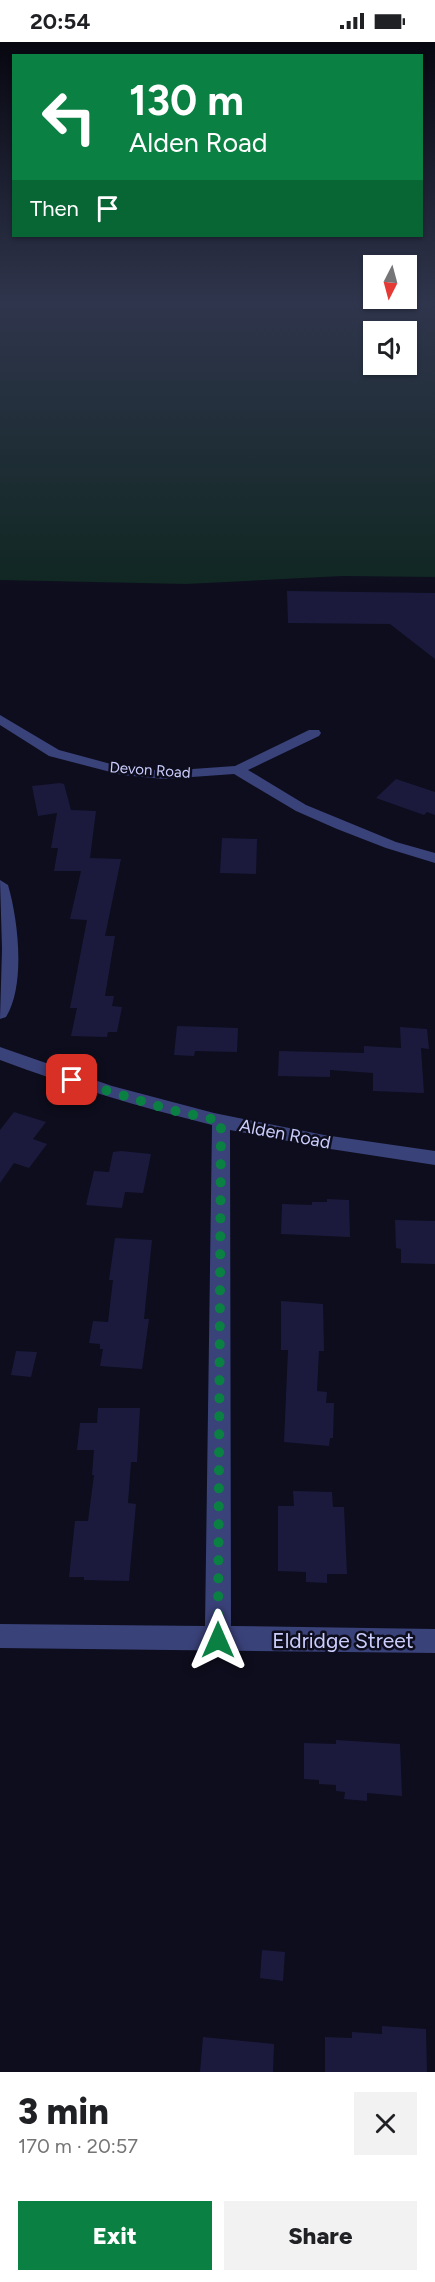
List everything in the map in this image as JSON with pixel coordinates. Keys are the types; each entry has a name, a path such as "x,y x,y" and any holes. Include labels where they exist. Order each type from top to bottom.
{"street":[{"name":"Devon Road","path":"0,719 54,753 122,771 164,775 237,770 314,733"},
{"path":"237,770 301,808 391,845 435,858"},
{"path":"0,885 7,904 11,942 5,998 0,1013"},
{"name":"Alden Road","path":"0,1053 53,1074 171,1110 364,1149 435,1158"},
{"path":"218,1640 221,1121"},
{"name":"Eldridge Street","path":"0,1636 435,1641"}],"green space":[{"path":"0,399 435,399 435,577 342,576 186,584 0,580"}],"building":[{"path":"287,591 435,593 435,659 390,624 288,623"},
{"path":"396,779 435,792 435,815 427,812 424,815 376,798"},
{"path":"64,784 71,810 96,811 90,858 121,859 105,936 115,936 105,996 114,996 112,1006 122,1007 117,1032 108,1032 107,1037 71,1036 77,1008 70,1008 87,920 70,919 81,871 54,871 58,848 51,848 57,813 38,816 32,786"},
{"path":"222,838 257,839 256,874 220,873"},
{"path":"177,1026 238,1028 237,1052 195,1051 194,1056 174,1055"},
{"path":"400,1027 427,1029 429,1049 421,1048 424,1093 373,1091 373,1073 330,1070 330,1077 278,1076 279,1051 364,1053 364,1046 401,1048"},
{"path":"14,1112 46,1122 33,1139 47,1144 29,1168 14,1163 0,1183 0,1130"},
{"path":"113,1152 151,1154 143,1193 125,1192 122,1208 86,1205 94,1171 109,1172"},
{"path":"327,1199 349,1200 350,1237 281,1234 282,1204 312,1205 312,1202 327,1202"},
{"path":"395,1220 435,1221 435,1264 401,1263 401,1249 396,1248"},
{"path":"115,1238 152,1240 144,1319 149,1319 142,1369 100,1366 103,1349 100,1349 100,1344 89,1343 93,1321 108,1322 113,1280 109,1280"},
{"path":"281,1301 323,1304 324,1351 319,1351 317,1391 327,1392 326,1403 334,1403 333,1438 330,1438 329,1446 284,1442 288,1350 281,1350"},
{"path":"16,1351 37,1352 31,1377 11,1375"},
{"path":"98,1408 140,1408 137,1462 131,1462 128,1503 136,1504 129,1581 84,1580 84,1577 69,1577 75,1521 88,1521 94,1475 92,1475 94,1450 77,1450 80,1423 97,1423"},
{"path":"293,1491 332,1492 333,1507 344,1507 347,1574 327,1574 327,1583 306,1582 306,1572 278,1571 278,1506 294,1506"},
{"path":"336,1740 400,1744 402,1796 367,1793 367,1801 344,1799 345,1792 336,1791 336,1785 319,1784 319,1780 304,1779 304,1743 336,1744"},
{"path":"262,1950 285,1952 283,1981 260,1978"},
{"path":"382,2026 426,2029 427,2072 325,2072 325,2037 352,2038 352,2032 382,2034"},
{"path":"203,2037 274,2044 273,2072 200,2072"}],"route":[{"path":"72,1080 171,1110 221,1121 218,1640"}]}
